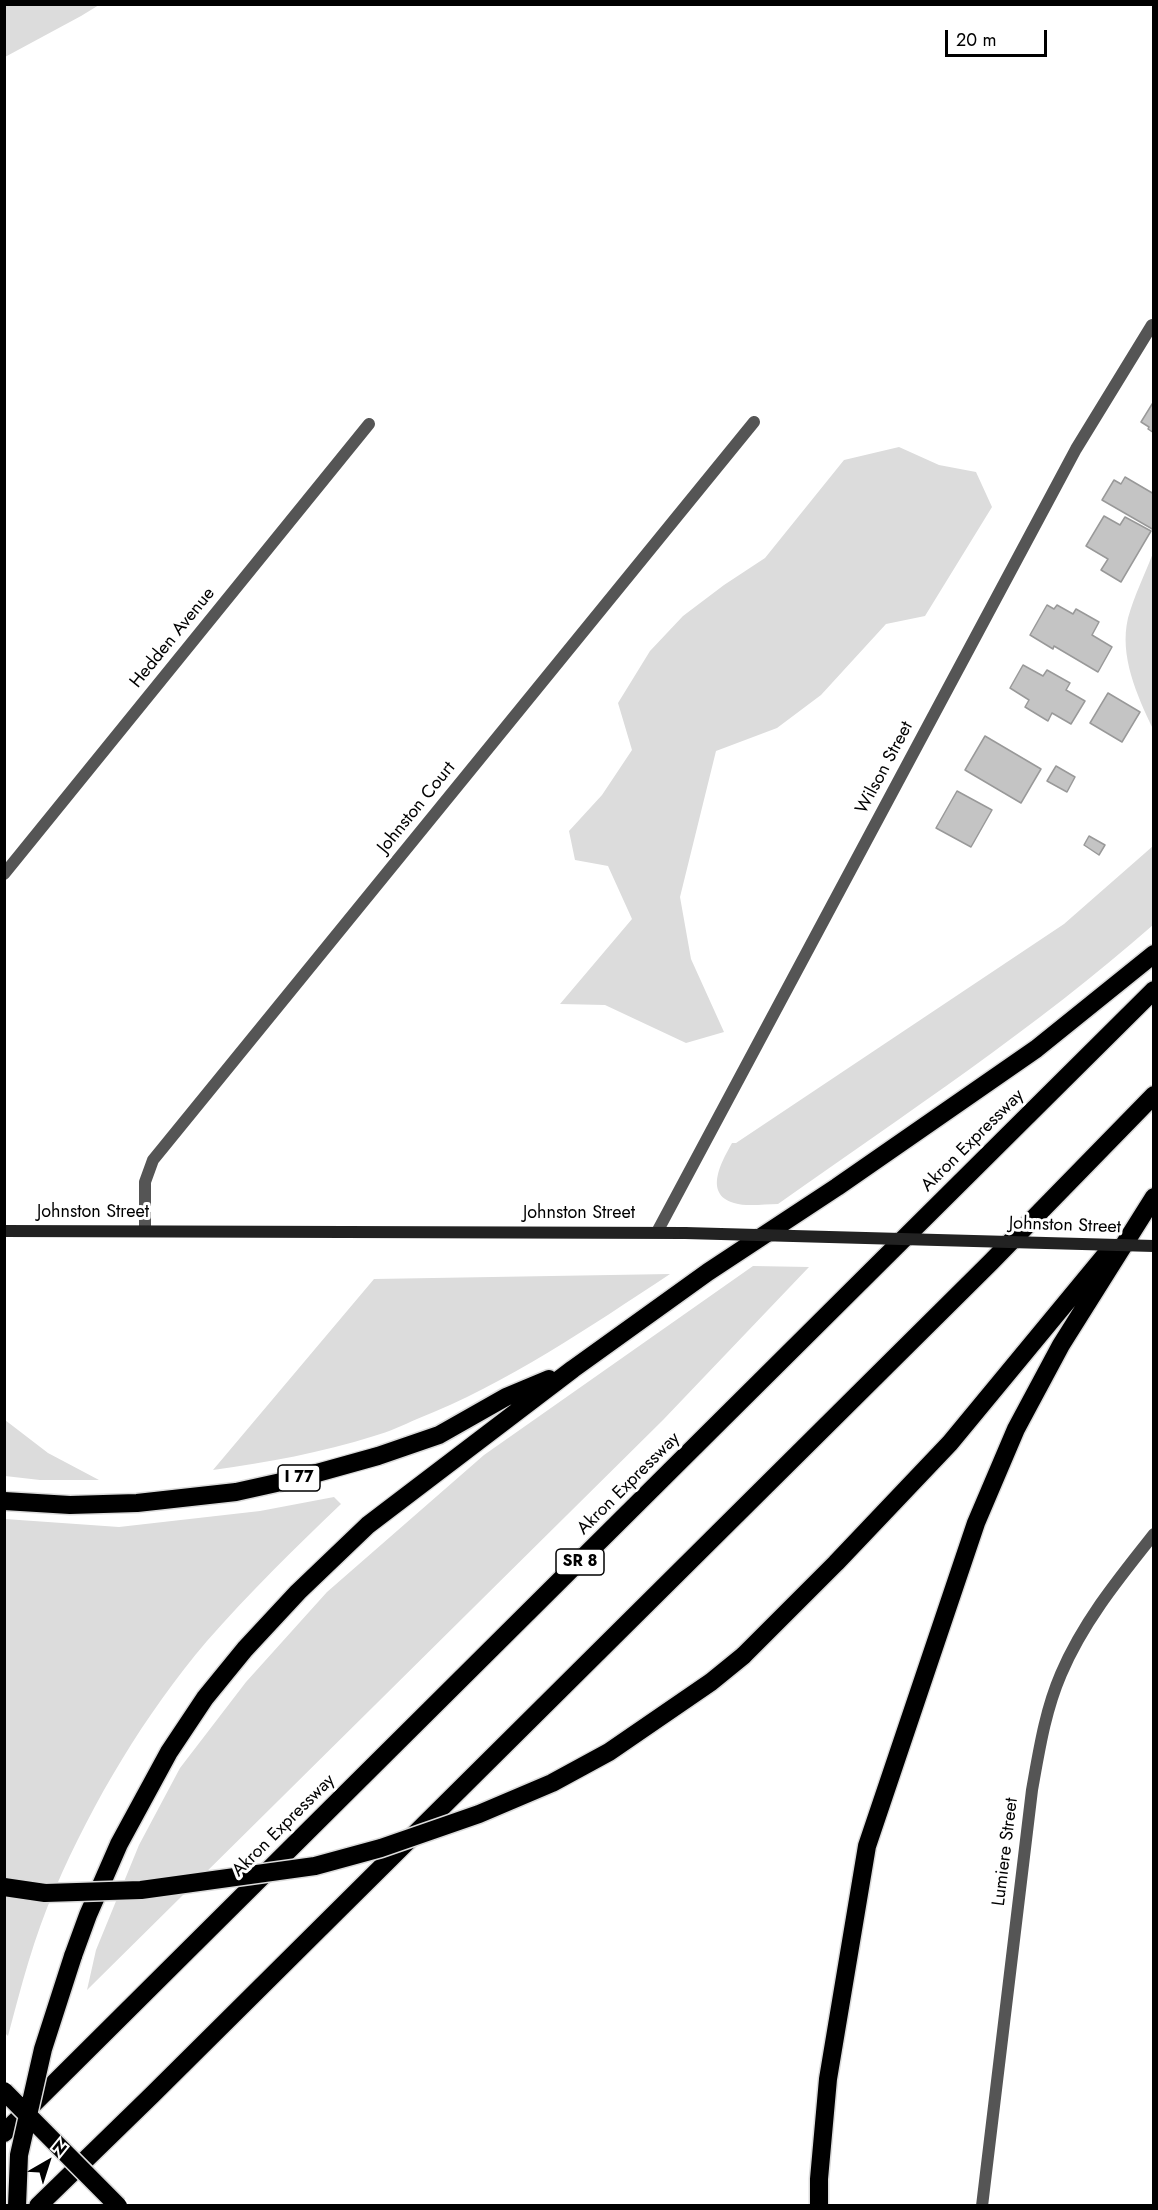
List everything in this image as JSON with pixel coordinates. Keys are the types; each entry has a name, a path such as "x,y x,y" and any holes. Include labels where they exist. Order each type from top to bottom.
{"highway":[{"path":"17,2205 19,2155 43,2049 88,1916 119,1844 169,1752 206,1698 245,1649 298,1592 368,1525 573,1369 708,1272 837,1187 1036,1049 1154,954"},
{"name":"Akron Expressway","path":"4,2133 1154,990"},
{"path":"38,2205 153,2094 983,1271 1154,1095"},
{"path":"4,1887 45,1893 141,1890 315,1866 381,1848 478,1814 552,1784 609,1752 711,1682 742,1656 836,1563 950,1443 1154,1196"},
{"path":"819,2205 819,2179 828,2079 867,1846 976,1523 1016,1430 1061,1345 1154,1196"},
{"name":"I 77","path":"4,1501 70,1505 137,1503 236,1492 299,1478 378,1456 439,1435 506,1397 573,1369"},
{"path":"4,2091 118,2205"}],"main road":[{"name":"Johnston Street","path":"4,1231 657,1232 1154,1246"}],"street":[{"name":"Wilson Street","path":"657,1232 1076,449 1152,325"},
{"name":"Johnston Court","path":"145,1231 145,1182 153,1160 754,422"},
{"name":"Hedden Avenue","path":"4,874 369,424"},
{"name":"Lumiere Street","path":"982,2205 1032,1790 1043,1730 1060,1676 1098,1605 1154,1534"}],"shaded area":[{"path":"5,4 99,4 99,5 5,57"},
{"path":"899,447 939,465 976,472 992,507 925,616 886,624 821,695 777,728 716,751 680,897 691,959 724,1032 686,1043 605,1005 560,1004 632,919 608,866 575,860 569,831 602,795 632,750 618,703 650,651 683,616 765,558 844,460"},
{"path":"1153,553 1153,729 1131,675 1126,632 1130,610"},
{"path":"1153,846 1153,925 1109,963 1016,1035 778,1204 734,1203 725,1199 719,1192 717,1185 720,1168 732,1143 736,1143 1064,924"},
{"path":"753,1266 809,1267 663,1420 87,1990 96,1950 139,1845 180,1768 246,1682 327,1592 484,1455"},
{"path":"670,1274 547,1353 451,1405 396,1428 354,1442 274,1460 213,1470 374,1279"},
{"path":"5,1420 48,1453 99,1480 40,1480 5,1476"},
{"path":"334,1497 341,1504 272,1571 207,1641 162,1698 122,1759 86,1823 47,1907 28,1962 8,2036 5,2033 5,1519 119,1527 260,1511"}],"building":[{"path":"1154,401 1154,433 1141,422"},
{"path":"1125,477 1154,494 1154,530 1102,500 1114,480 1121,484"},
{"path":"1104,516 1120,525 1125,517 1151,531 1121,582 1101,570 1108,559 1086,546"},
{"path":"1047,605 1054,609 1057,605 1073,614 1076,609 1099,622 1092,635 1112,647 1098,672 1054,646 1053,649 1030,635"},
{"path":"1023,665 1043,676 1047,670 1070,683 1066,690 1085,701 1071,724 1052,713 1048,721 1025,707 1029,700 1010,688"},
{"path":"1108,693 1140,712 1122,742 1090,723"},
{"path":"985,736 1041,769 1021,803 965,770"},
{"path":"1056,766 1075,777 1067,792 1047,781"},
{"path":"957,791 992,810 971,847 936,828"},
{"path":"1089,836 1105,845 1099,855 1084,845"}]}
